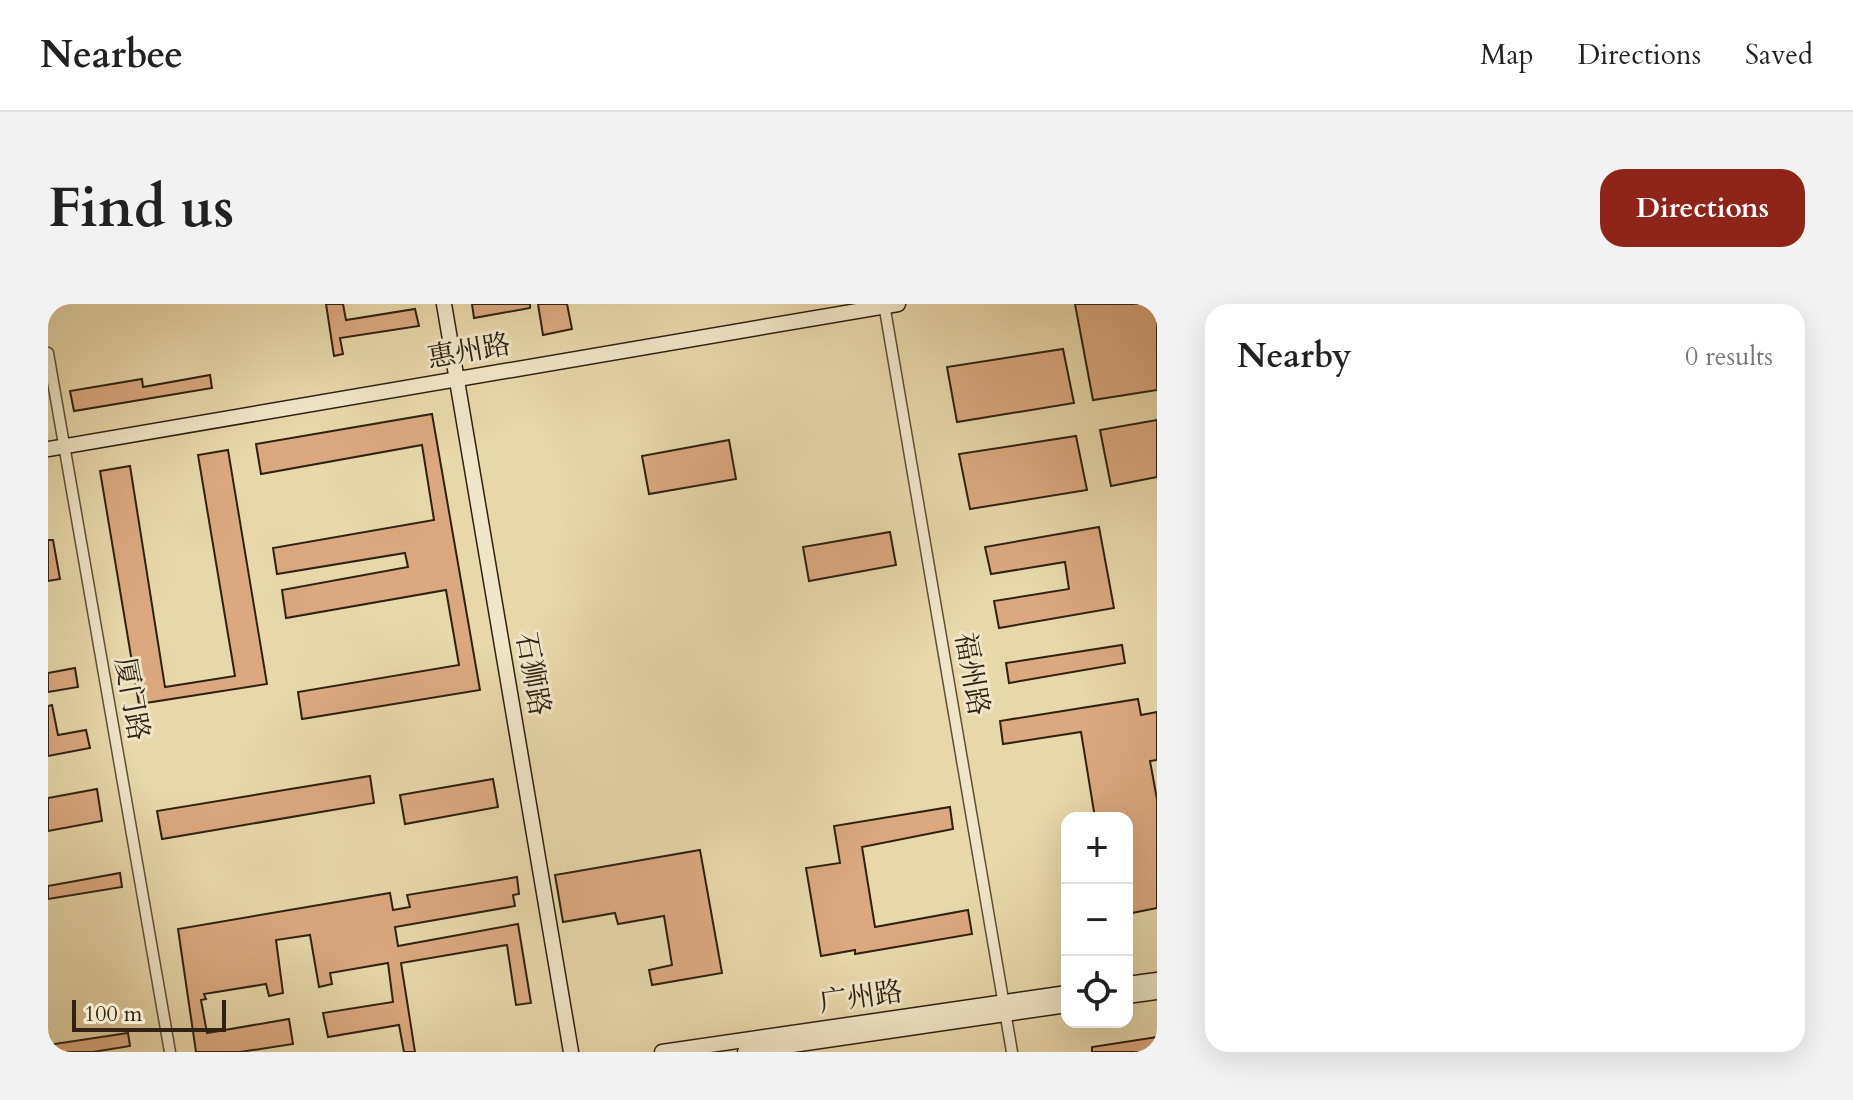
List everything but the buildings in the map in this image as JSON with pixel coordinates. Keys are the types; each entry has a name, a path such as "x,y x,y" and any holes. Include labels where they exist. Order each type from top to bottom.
{"street":[{"name":"石狮路","path":"444,304 571,1052"},
{"name":"福州路","path":"884,304 1012,1052"},
{"name":"惠州路","path":"48,449 898,304"},
{"name":"厦门路","path":"48,353 170,1052"},
{"path":"1133,983 1157,980"},
{"path":"1133,995 1157,992"},
{"name":"广州路","path":"745,1052 1004,1008 1061,994"},
{"name":"广州路","path":"662,1052 1004,1008 1061,1005"}]}
